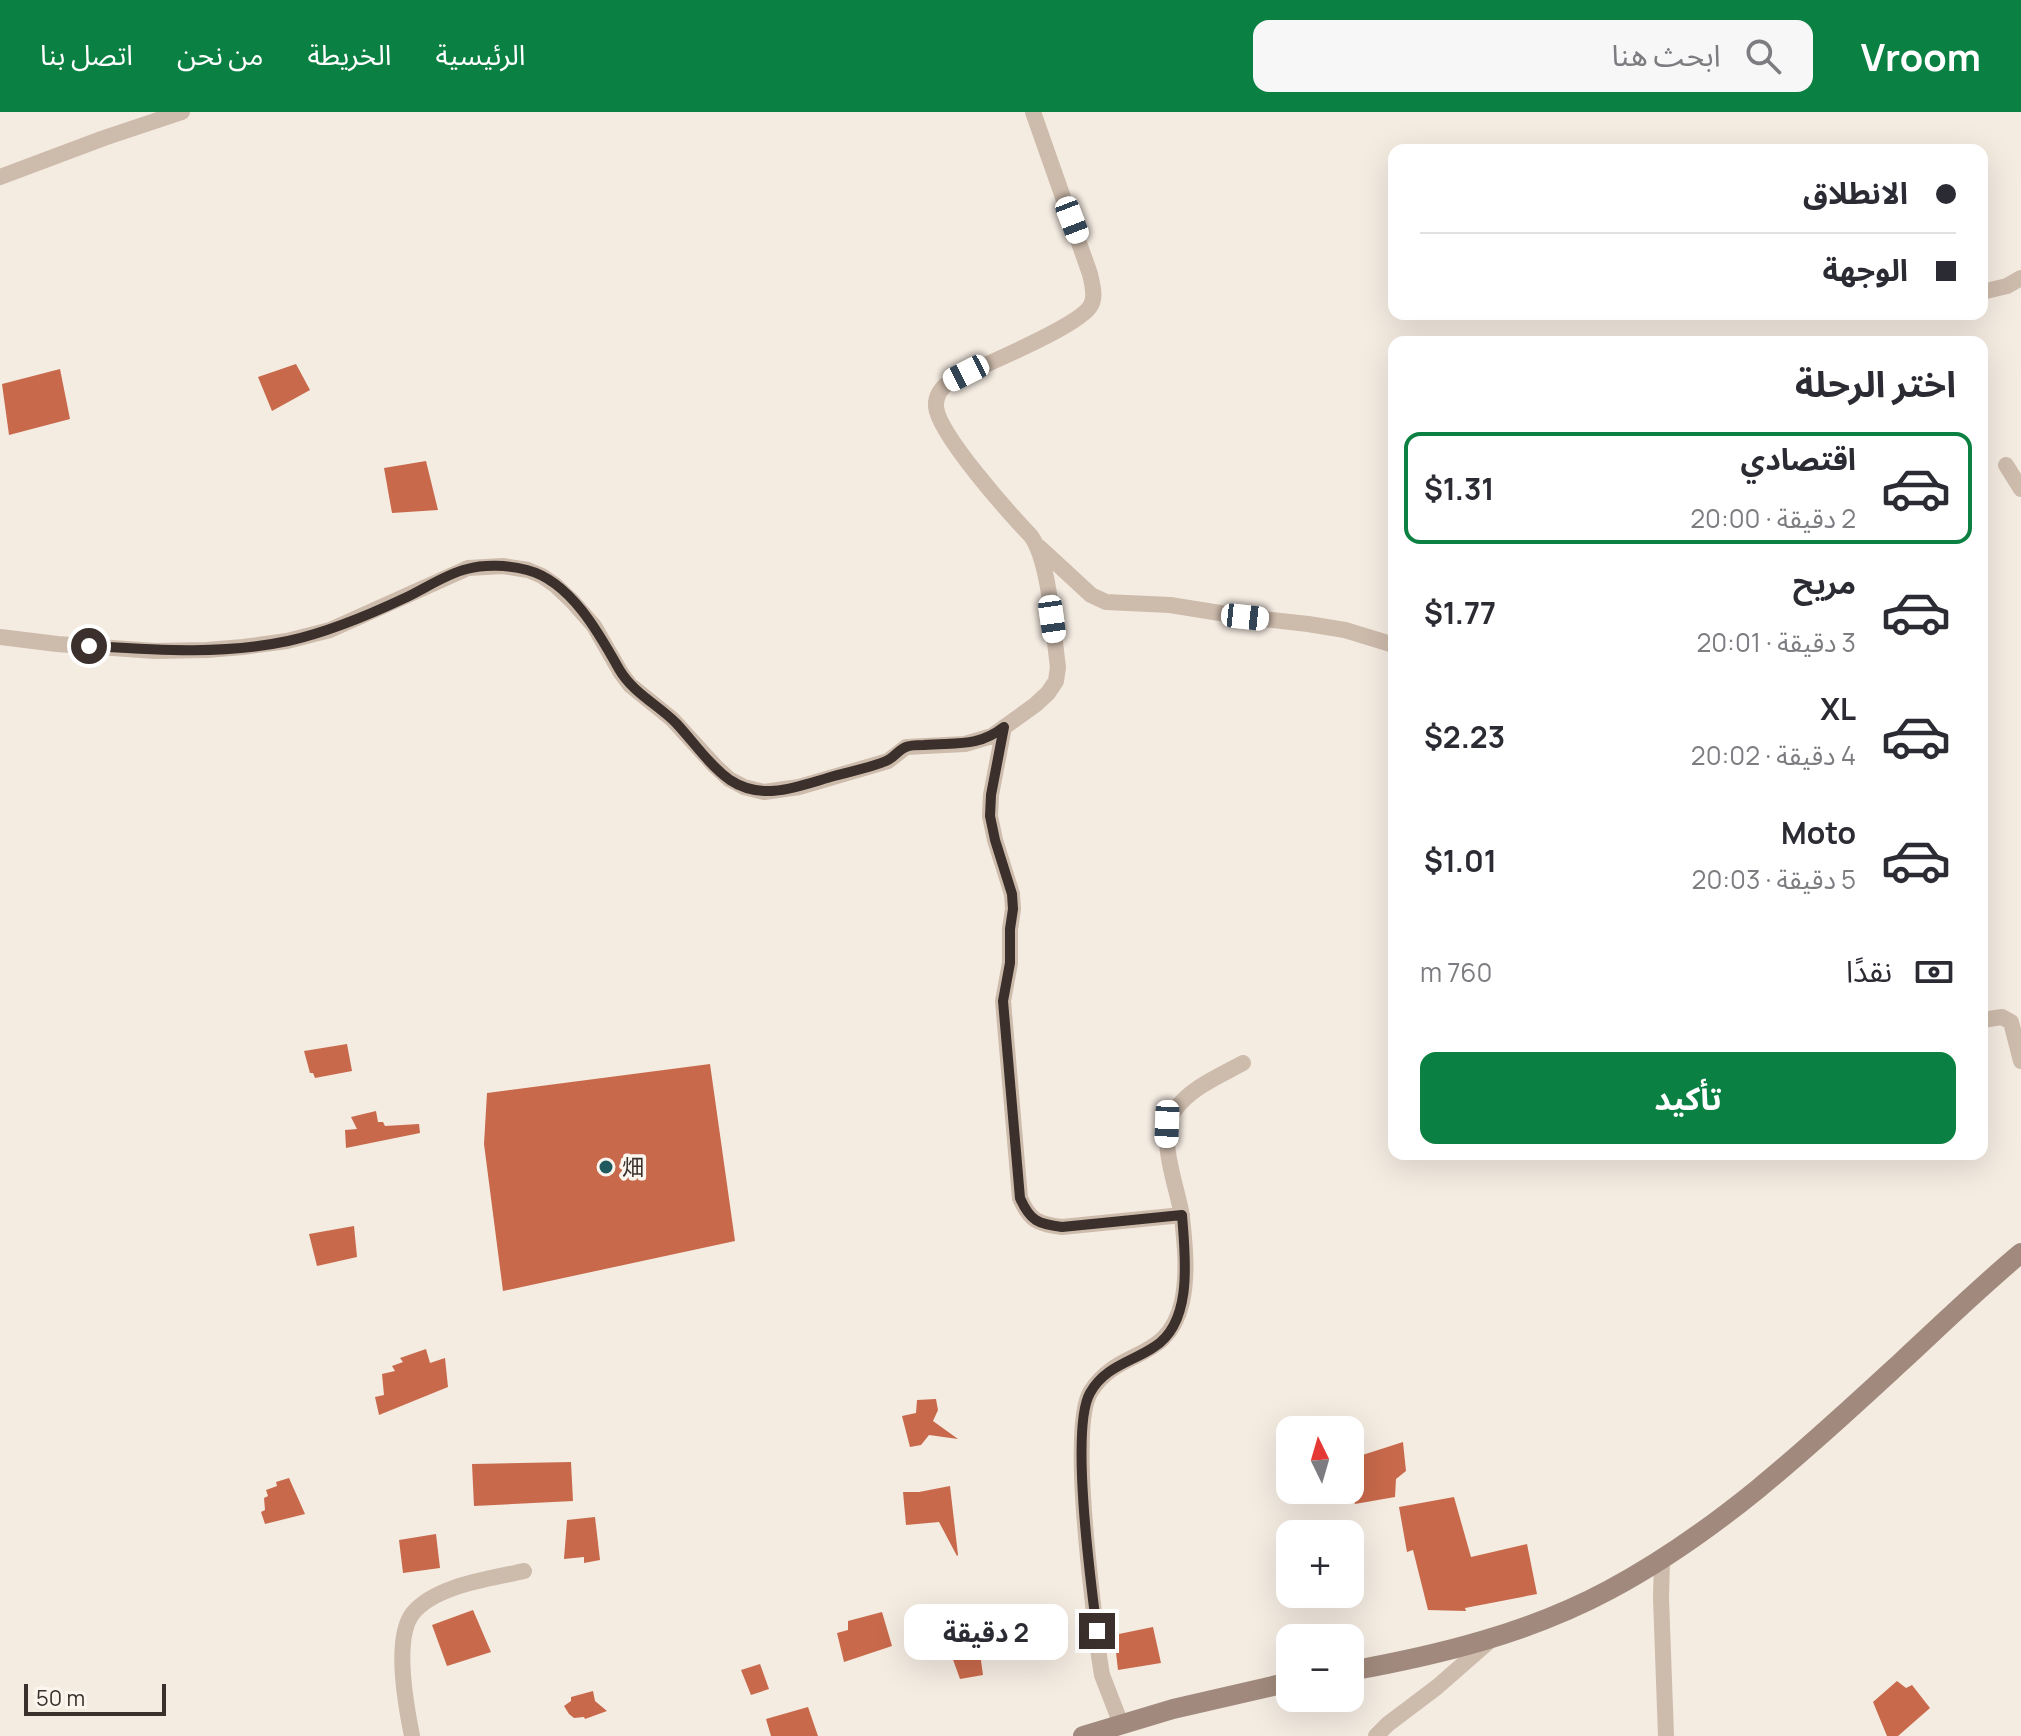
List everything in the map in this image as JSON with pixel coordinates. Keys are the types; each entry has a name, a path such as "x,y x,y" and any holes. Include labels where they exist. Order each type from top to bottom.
{"street":[{"path":"0,177 181,112"},
{"path":"1033,112 1080,240 1090,274 1093,299 1086,311 1063,327 941,388 936,410 949,435 1038,546 1091,595 1106,602 1170,605 1345,630 1388,643"},
{"path":"1988,291 2007,286 2021,278"},
{"path":"2006,465 2021,489"},
{"path":"0,637 155,651 207,650 287,641 330,630 461,570 503,566 528,570 555,585 572,601 594,626 630,685 672,719 729,779 764,792 799,787 888,761 906,747 965,744 992,736 1035,705 1056,681 1057,658 1044,567 1038,546"},
{"path":"1004,727 992,785 990,816 1012,894 1010,963 1003,1001 1020,1198 1033,1219 1045,1225 1062,1227 1182,1215"},
{"path":"1988,1019 2002,1017 2011,1022 2021,1061"},
{"path":"1121,1724 1102,1675 1099,1656 1083,1484 1083,1418 1089,1393 1095,1386 1119,1364 1163,1340 1178,1315 1185,1279 1182,1215 1167,1141 1167,1124 1175,1110 1190,1095 1243,1063"},
{"path":"1364,1668 1441,1652 1535,1623 1606,1592 1662,1558 1751,1495 2021,1253"},
{"path":"1662,1558 1666,1736"},
{"path":"412,1736 403,1653 405,1629 414,1612 429,1599 452,1589 524,1571"},
{"path":"1376,1736 1494,1637"},
{"path":"1083,1736 1173,1709 1276,1685"}],"building":[{"path":"296,364 310,390 272,411 258,377"},
{"path":"60,369 70,419 9,435 2,384"},
{"path":"426,461 438,510 392,513 384,468"},
{"path":"347,1044 352,1071 315,1078 310,1073 304,1051"},
{"name":"畑","path":"710,1064 735,1241 503,1291 484,1144 487,1093"},
{"path":"376,1111 378,1122 383,1122 385,1126 419,1124 420,1133 346,1148 345,1130 357,1129 351,1117"},
{"path":"354,1226 357,1257 317,1266 309,1234"},
{"path":"426,1349 430,1363 445,1358 448,1387 379,1415 375,1397 384,1395 382,1374 395,1371 392,1366 403,1362 400,1358"},
{"path":"936,1399 938,1410 933,1421 958,1439 929,1435 921,1445 910,1447 902,1416 916,1413 917,1400"},
{"path":"1403,1442 1406,1471 1396,1479 1395,1497 1364,1502 1364,1455"},
{"path":"571,1462 573,1501 474,1506 472,1464"},
{"path":"289,1478 305,1514 265,1524 261,1512 265,1510 266,1490 277,1486 276,1482"},
{"path":"950,1486 957,1556 939,1522 906,1525 903,1492"},
{"path":"1454,1497 1471,1557 1527,1544 1537,1594 1465,1608 1466,1611 1428,1610 1413,1550 1407,1552 1399,1507"},
{"path":"595,1517 600,1560 584,1563 584,1557 564,1559 567,1520"},
{"path":"436,1534 440,1568 403,1573 399,1540"},
{"path":"956,1604 961,1610 970,1607 985,1645 979,1646 983,1675 960,1679 951,1654 945,1655 937,1631 931,1635 927,1615 936,1613 938,1607"},
{"path":"473,1610 491,1652 447,1666 432,1625"},
{"path":"882,1612 892,1646 844,1662 837,1633 848,1630 848,1621"},
{"path":"1153,1627 1161,1663 1118,1670 1114,1635"},
{"path":"760,1664 769,1689 751,1695 741,1670"},
{"path":"1897,1681 1906,1688 1912,1685 1930,1708 1898,1736 1887,1736 1873,1702"},
{"path":"593,1691 595,1701 607,1711 585,1719 569,1714 564,1706 571,1701 571,1697"},
{"path":"808,1707 818,1736 771,1736 766,1719"}],"place":[{"name":"畑","path":"606,1167"}],"route":[{"path":"89,646 155,651 207,650 287,641 330,630 461,570 503,566 528,570 555,585 594,626 630,685 672,719 729,779 744,787 764,792 799,787 888,761 906,747 965,744 992,736 1004,727 990,816 1012,894 1010,963 1003,1001 1020,1198 1033,1219 1045,1225 1062,1227 1182,1215 1185,1279 1178,1315 1171,1330 1153,1348 1119,1364 1105,1376 1089,1393 1083,1418 1082,1468 1097,1631"}]}
